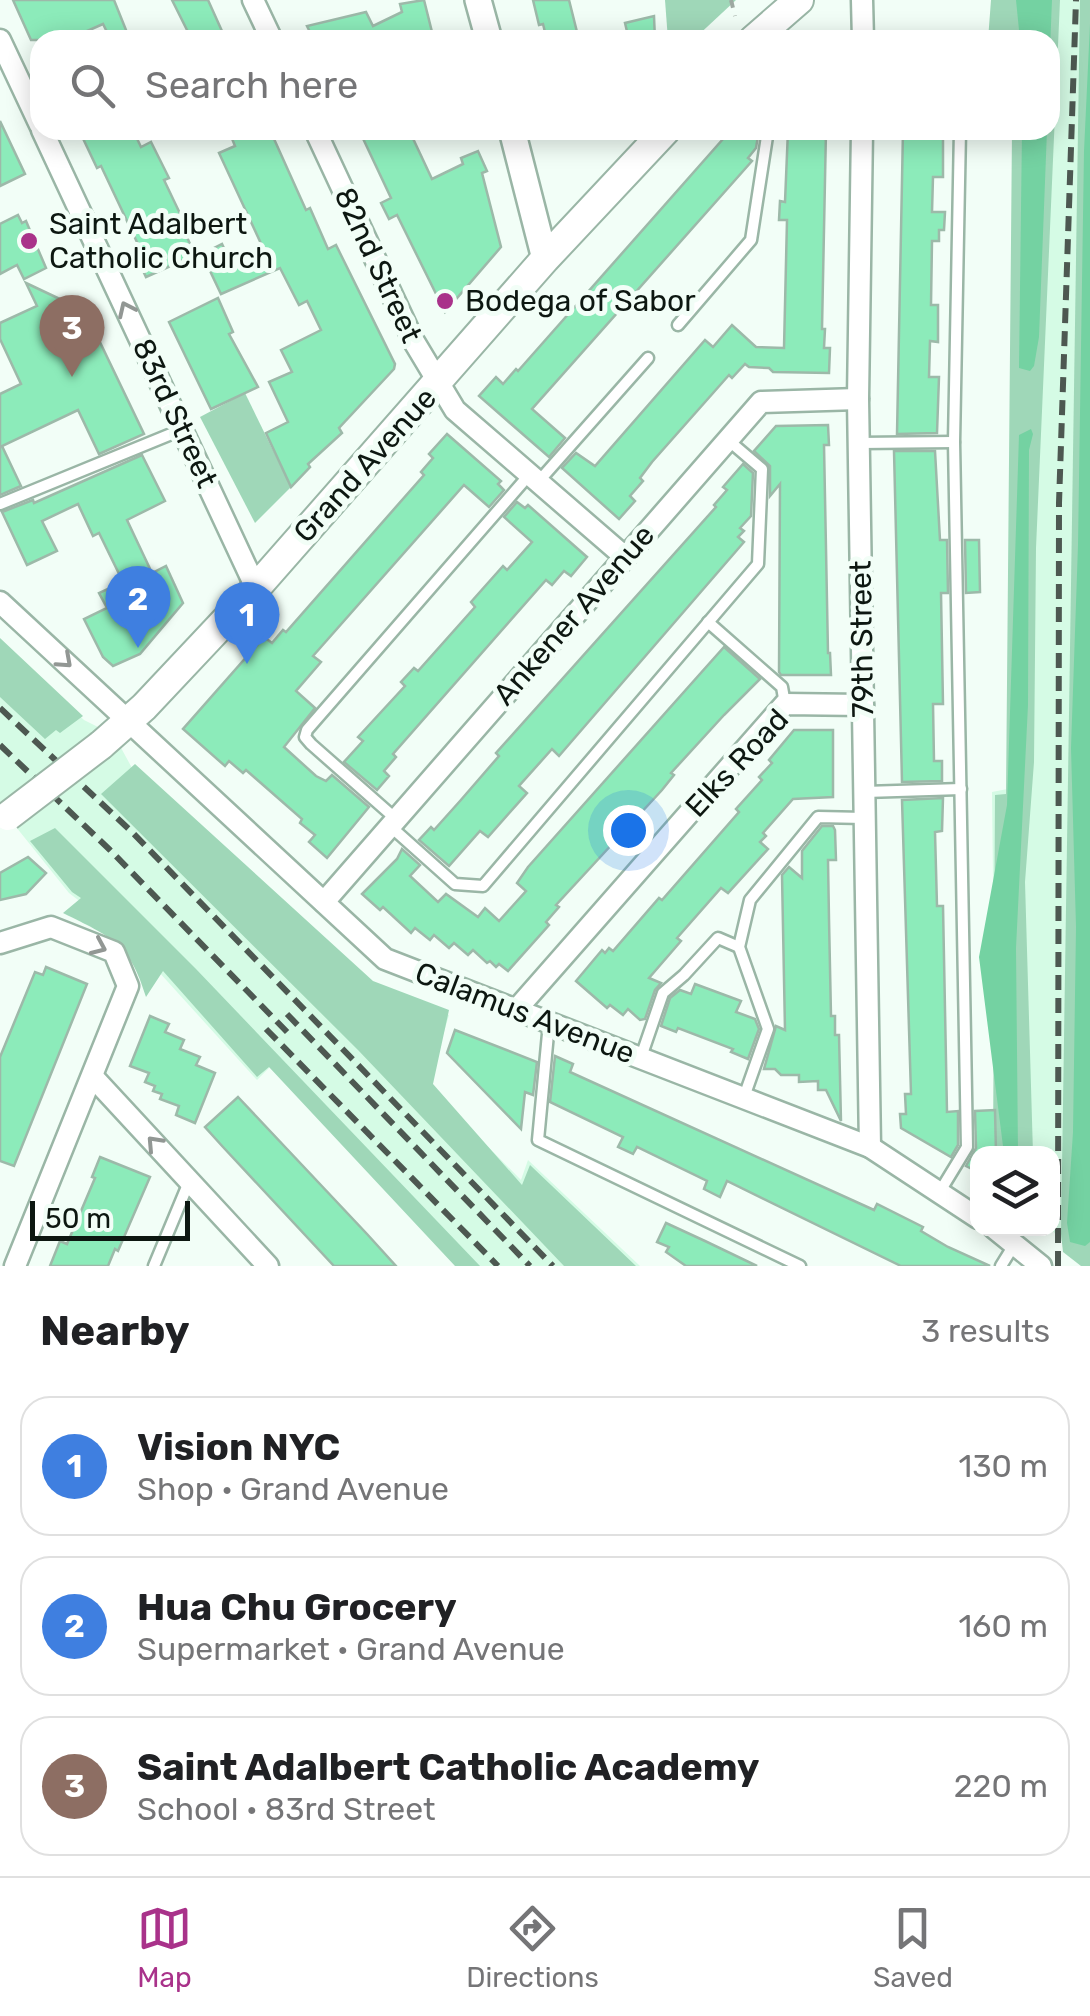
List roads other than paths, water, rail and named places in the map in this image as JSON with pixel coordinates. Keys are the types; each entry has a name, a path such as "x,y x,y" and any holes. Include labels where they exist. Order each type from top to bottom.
{"main road":[{"path":"765,30 799,0"},
{"name":"Grand Avenue","path":"4,818 130,720 256,588 544,259 657,140"}],"street":[{"path":"253,0 267,30"},
{"path":"478,0 486,30"},
{"path":"862,0 863,30"},
{"name":"83rd Street","path":"0,40 30,104"},
{"name":"83rd Street","path":"47,140 256,588"},
{"name":"82nd Street","path":"319,140 414,340 455,410 625,557"},
{"path":"514,140 544,259"},
{"name":"79th Street","path":"862,140 858,399 870,1147"},
{"name":"Ankener Avenue","path":"324,902 761,402 858,399"},
{"name":"Calamus Avenue","path":"0,602 385,960 870,1147 970,1213"},
{"name":"Elks Road","path":"516,1010 784,704 862,705"},
{"path":"0,943 50,927 114,952 128,986 15,1266"},
{"path":"93,1077 268,1266"},
{"path":"1004,1236 1041,1266"}],"lane":[{"path":"678,326 752,240 767,140"},
{"path":"939,1192 967,1147 954,442 960,140"},
{"path":"648,358 307,730 305,737 311,744 455,884 483,886 758,564 762,470 728,439"},
{"path":"0,504 182,429"},
{"path":"859,443 954,442"},
{"path":"708,622 782,686 784,704"},
{"path":"864,792 961,789"},
{"path":"744,1098 768,1030 739,947 750,900 818,817 864,818"},
{"path":"640,1058 663,992 684,976 718,938 739,947"},
{"path":"549,1023 538,1140 800,1266"},
{"path":"154,1266 189,1181"},
{"path":"1001,1266 1014,1244"}],"railway":[{"path":"1058,1266 1059,503 1076,0"},
{"path":"0,708 132,832 553,1266"},
{"path":"0,745 110,850 290,1035"},
{"path":"287,1014 530,1266"},
{"path":"266,1029 498,1266"}],"place":[{"name":"Saint Adalbert Catholic Church","path":"29,241"},
{"name":"Bodega of Sabor","path":"445,301"},
{"name":"Saint Adalbert Catholic Academy","path":"72,377"},
{"name":"Hua Chu Grocery","path":"138,648"},
{"name":"Vision NYC","path":"247,664"}]}
